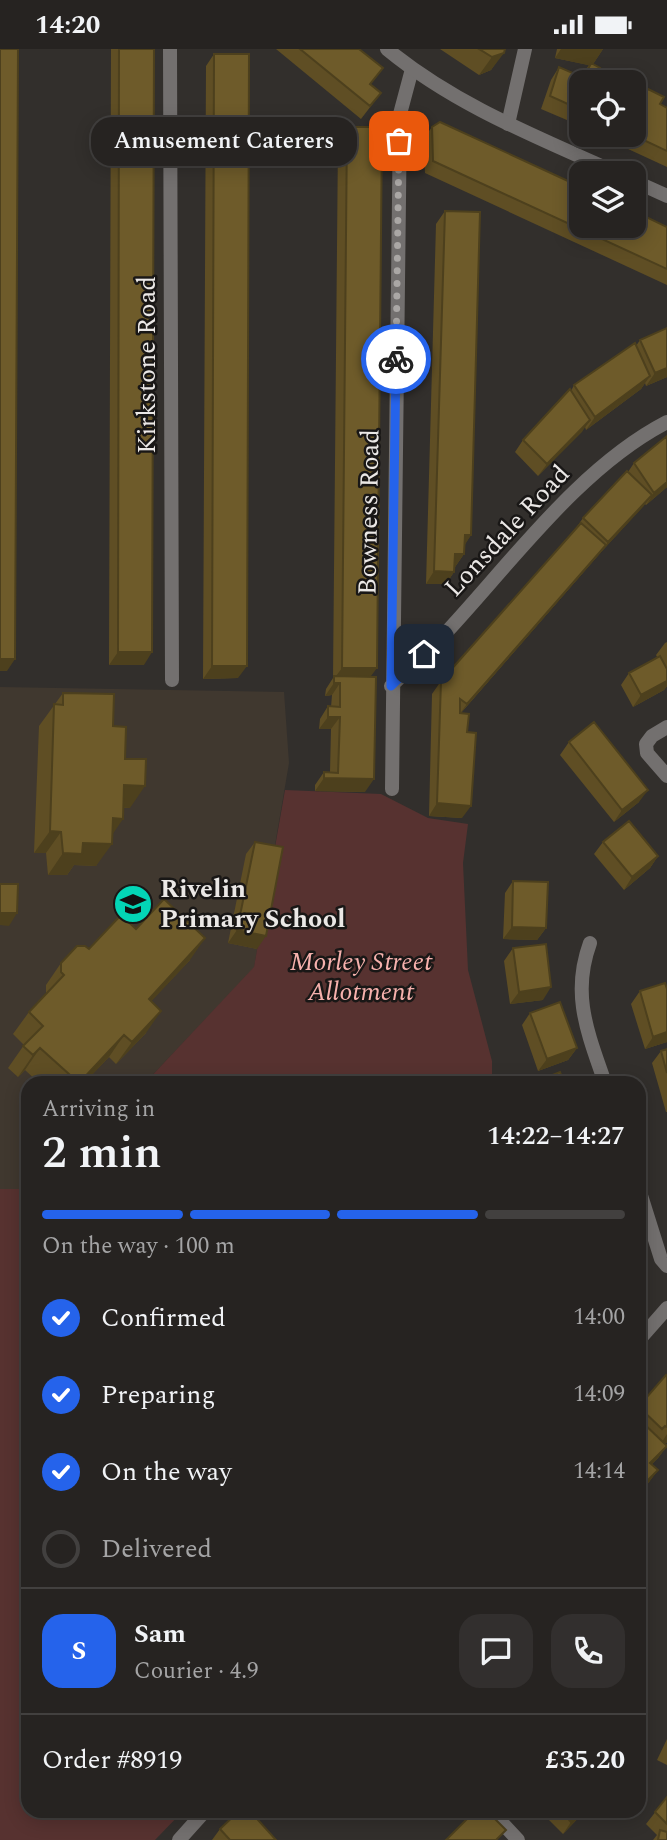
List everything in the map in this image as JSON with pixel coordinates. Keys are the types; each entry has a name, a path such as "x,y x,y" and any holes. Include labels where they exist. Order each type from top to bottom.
{"street":[{"name":"Kirkstone Road","path":"170,49 172,680"},
{"path":"387,49 456,98 590,161"},
{"path":"508,124 525,49"},
{"name":"Bowness Road","path":"392,789 391,686 400,114 412,69"},
{"path":"646,186 667,196"},
{"name":"Lonsdale Road","path":"391,686 441,638 546,520 642,435 667,422"},
{"path":"667,727 652,736 646,744 648,753 667,776"},
{"path":"590,943 583,963 580,994 584,1023 603,1076"},
{"path":"646,1211 661,1259 667,1266"},
{"path":"646,1332 667,1308"},
{"path":"178,1840 198,1818"},
{"path":"498,1818 518,1840"}],"shaded area":[{"name":"Rivelin Primary School","path":"0,687 284,692 289,763 254,968 152,1076 21,1076 21,1189 0,1189"}],"green space":[{"name":"Morley Street Allotment","path":"285,790 381,794 428,818 468,824 463,863 468,970 492,1061 492,1074 152,1076 254,967"},
{"path":"0,1189 21,1189 21,1818 176,1818 155,1840 0,1840"}],"building":[{"path":"0,49 18,49 15,659 0,659"},
{"path":"119,49 154,49 152,652 118,652"},
{"path":"300,49 359,49 383,68 370,84 381,93 370,106"},
{"path":"479,49 505,49 504,53 492,57"},
{"path":"214,54 249,54 247,666 212,666"},
{"path":"591,63 600,68 599,70 588,70"},
{"path":"559,67 569,71 569,105 550,96"},
{"path":"648,89 664,97 660,104 667,108 667,151 646,141"},
{"path":"440,122 569,181 569,224 433,161 432,127"},
{"path":"347,127 382,127 377,668 342,668"},
{"path":"445,211 480,212 471,535 465,535 464,554 455,554 454,572 434,571"},
{"path":"646,217 667,227 667,269 600,238 646,238"},
{"path":"667,328 667,368 655,373 640,340"},
{"path":"635,343 650,376 595,417 574,385"},
{"path":"570,389 590,420 547,464 523,440"},
{"path":"667,436 667,482 654,493 634,463"},
{"path":"627,471 652,495 608,542 583,518"},
{"path":"581,523 606,545 467,704 460,699 460,713 469,714 467,732 476,733 471,806 437,803 441,681"},
{"path":"660,656 667,669 667,681 641,695 629,673"},
{"path":"334,676 376,677 374,779 324,778 324,772 338,773 340,717 328,717 328,706 340,707 340,683 334,683"},
{"path":"63,693 114,694 113,726 126,727 125,759 146,759 145,786 124,785 123,819 113,818 112,844 83,843 82,854 63,853 61,832 50,831 54,704 63,705"},
{"path":"594,722 648,790 622,810 569,742"},
{"path":"629,821 658,856 632,877 603,842"},
{"path":"255,842 283,847 266,936 237,930"},
{"path":"513,881 548,882 546,928 512,927"},
{"path":"0,884 18,884 17,913 0,913"},
{"path":"164,899 205,938 149,999 161,1011 132,1042 124,1035 86,1076 71,1076 40,1048 33,1055 23,1046 43,1026 29,1012 64,975 61,972 61,963 77,946 89,949 121,915 136,929"},
{"path":"546,944 551,987 519,992 513,948"},
{"path":"665,983 667,1032 653,1037 640,991"},
{"path":"560,1002 577,1048 547,1059 530,1013"},
{"path":"667,1049 667,1073 661,1051"},
{"path":"666,1375 667,1427 662,1429 646,1414 646,1398"},
{"path":"646,1426 667,1446 650,1463 658,1470 646,1482"},
{"path":"667,1797 667,1824 655,1812"},
{"path":"232,1818 256,1818 276,1840 230,1840 220,1829"},
{"path":"468,1818 494,1818 506,1830 496,1840 446,1840"},
{"path":"660,1830 667,1832 667,1840 658,1840"}],"way so far":[{"path":"396,359 399,141"}],"place":[{"name":"Amusement Caterers","path":"399,141"},
{"name":"Rivelin Primary School","path":"133,904"}],"route":[{"path":"396,359 391,686 424,654"}]}
